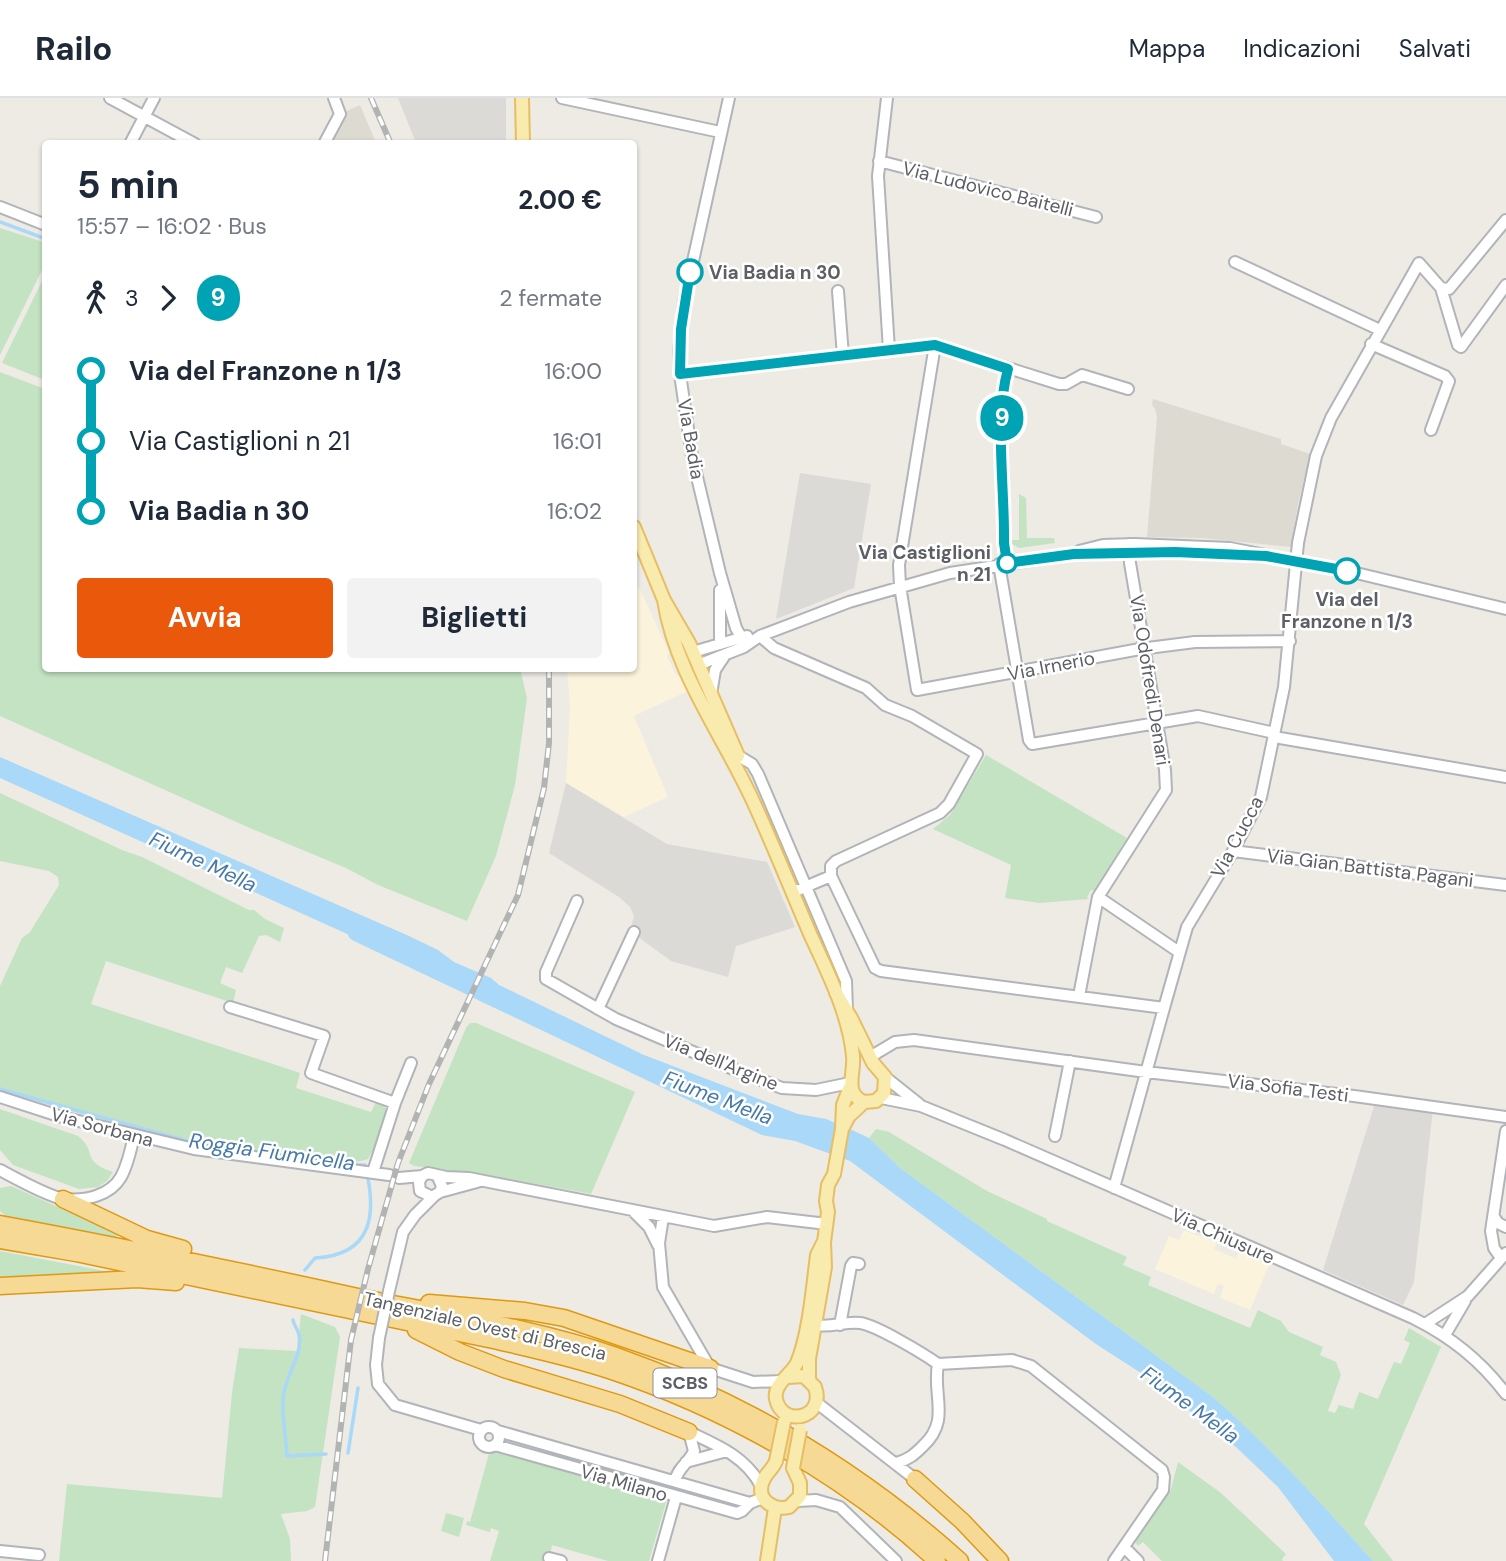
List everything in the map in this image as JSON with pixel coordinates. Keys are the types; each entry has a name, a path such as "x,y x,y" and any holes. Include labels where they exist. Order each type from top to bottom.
{"highway":[{"path":"63,1199 147,1239 219,1257 242,1272"},
{"name":"Tangenziale Ovest di Brescia","path":"0,1224 368,1298 563,1341 615,1356 700,1390 777,1429 884,1497 960,1561"},
{"name":"Tangenziale Ovest di Brescia","path":"0,1240 248,1288 560,1355 611,1371 696,1404 774,1445 878,1511 937,1561"},
{"path":"0,1286 137,1279 166,1280 216,1290 248,1288"},
{"path":"368,1298 471,1306 564,1318 710,1368"},
{"path":"398,1321 460,1352 504,1369 621,1404 689,1432"},
{"path":"915,1479 955,1514 1000,1561"}],"main road":[{"path":"522,98 523,140"},
{"path":"637,536 664,600 679,622 689,660 751,798 799,890 836,993 852,1050 851,1082 855,1097 864,1102 876,1101 881,1098 886,1088 836,993"},
{"path":"689,660 711,694 737,755 751,798"},
{"path":"808,1379 825,1267 828,1185 834,1174 842,1129 843,1105 851,1082 866,1066 877,1067"},
{"path":"842,1129 853,1111 864,1102"},
{"path":"766,1561 775,1508 762,1492 765,1477 774,1466 784,1417 776,1401 776,1394 801,1351 817,1255 824,1242"},
{"path":"784,1417 805,1415 817,1403 817,1392 808,1379 799,1375 785,1379"},
{"path":"775,1508 785,1508 797,1501 801,1490 793,1470 805,1415"},
{"path":"774,1466 793,1470"}],"street":[{"path":"110,98 188,140"},
{"path":"132,140 154,98"},
{"path":"326,140 340,114 334,98"},
{"path":"562,98 720,132"},
{"name":"Via Badia","path":"729,98 684,302 679,352 692,456 720,573 741,637"},
{"name":"Via Ludovico Baitelli","path":"887,98 878,176 889,350"},
{"name":"Via Ludovico Baitelli","path":"879,161 1096,217"},
{"path":"0,207 42,223"},
{"path":"1506,220 1462,277 1450,289 1441,288 1461,348 1506,285"},
{"path":"1235,262 1380,330"},
{"name":"Via Cucca","path":"1114,1188 1179,952 1191,920 1233,851 1261,797 1276,735 1290,642 1298,543 1316,456 1331,418 1419,263 1441,288"},
{"path":"838,291 843,356"},
{"path":"1371,344 1445,376 1449,381 1431,430"},
{"path":"680,374 935,345 1059,384 1066,384 1082,375 1128,389"},
{"path":"900,586 899,565 935,345"},
{"path":"1008,369 1002,404 1003,563 1017,672 1031,743 1203,716 1280,738 1506,777"},
{"path":"689,660 726,654 761,636 849,602 950,573 1003,563 1129,549 1266,556 1506,609"},
{"name":"Via Odofredi Denari","path":"1079,996 1098,897 1165,793 1165,770 1129,549"},
{"name":"Via Badia","path":"720,573 720,644"},
{"name":"Via Irnerio","path":"900,586 917,690 1195,642 1290,642"},
{"path":"689,660 720,644 741,637 761,636 774,648 796,659 866,688 885,705 926,724 977,754 949,804 940,813 836,861 831,866 831,876 873,965 878,970 1164,1008"},
{"path":"711,694 715,670 726,654"},
{"path":"737,755 752,764 758,774 799,890 846,981 847,1010"},
{"name":"Via Gian Battista Pagani","path":"1233,851 1506,886"},
{"path":"799,890 831,876"},
{"path":"1098,897 1179,952"},
{"name":"Via dell'Argine","path":"577,901 546,972 546,979 598,1009 740,1073 782,1088 816,1090 851,1082"},
{"path":"598,1009 634,932"},
{"path":"230,1007 324,1036 310,1073 395,1103"},
{"name":"Via Sofia Testi","path":"877,1067 895,1042 909,1039 1506,1117"},
{"path":"1055,1136 1070,1061"},
{"path":"373,1172 411,1063"},
{"name":"Via Chiusure","path":"877,1067 921,1106"},
{"name":"Via Sorbana","path":"0,1097 134,1136 243,1157 389,1175"},
{"name":"Via Chiusure","path":"881,1098 888,1097 921,1106 1424,1324 1445,1335 1476,1359 1506,1394"},
{"path":"1445,1335 1468,1296 1504,1255 1494,1248 1491,1237 1506,1131"},
{"path":"0,1170 63,1199 96,1197 110,1191 120,1178 128,1161 134,1136"},
{"path":"415,1215 420,1185 428,1173 469,1178 714,1226 767,1217 827,1218"},
{"path":"437,1175 442,1183 437,1194 415,1215 403,1232 379,1338 376,1365 378,1384 395,1405 481,1430 490,1426 498,1432 495,1445 486,1447 481,1443 478,1437 481,1430"},
{"path":"420,1185 428,1196 480,1181"},
{"path":"632,1211 649,1227 659,1248"},
{"path":"663,1217 659,1248 663,1287 710,1368 752,1382 785,1379"},
{"path":"1494,1217 1506,1227"},
{"path":"840,1325 851,1266 853,1263 859,1264"},
{"path":"1424,1324 1468,1296"},
{"path":"816,1325 858,1322 891,1336 938,1364 1013,1360 1031,1366 1162,1470 1163,1490 1114,1561"},
{"path":"896,1463 912,1457 930,1440 939,1425 936,1375 938,1364"},
{"path":"817,1403 915,1479"},
{"name":"Via Milano","path":"498,1432 750,1503"},
{"path":"689,1432 727,1451 750,1469 762,1492"},
{"path":"658,1561 678,1498 678,1471 690,1460 694,1451 689,1432"},
{"name":"Via Milano","path":"495,1445 737,1513 762,1492"},
{"path":"685,1462 727,1451"},
{"path":"912,1457 915,1479"},
{"path":"663,1494 676,1481"},
{"path":"797,1501 816,1500 839,1507 896,1561"},
{"path":"1124,1547 1138,1561"},
{"path":"0,1551 38,1555"},
{"path":"550,1558 561,1561"}],"shaded area":[{"path":"398,98 506,98 506,140 415,140"},
{"path":"360,105 375,140 328,140 342,113"},
{"path":"1153,399 1281,439 1281,444 1310,454 1291,547 1201,538 1147,537 1157,417 1152,405"},
{"path":"800,473 871,484 854,588 776,619"},
{"path":"639,587 669,652 667,656 676,675 682,678 688,691 634,716 668,797 624,817 566,783 570,707 567,672 637,672"},
{"path":"566,783 667,844 767,862 795,927 736,946 728,977 671,961 630,931 634,916 630,907 619,897 549,853"},
{"path":"1375,1103 1433,1109 1414,1282 1403,1305 1323,1270"},
{"path":"1184,1230 1217,1243 1214,1249 1236,1259 1239,1252 1269,1265 1250,1310 1220,1298 1224,1286 1218,1284 1214,1294 1155,1269 1169,1236 1179,1240"}],"green space":[{"path":"0,228 42,242 42,270 0,355"},
{"path":"42,281 42,379 2,363"},
{"path":"0,372 42,388 42,672 521,672 527,698 515,785 496,856 467,921 378,885 346,868 252,829 0,716"},
{"path":"1019,494 1026,498 1027,538 1054,538 1055,543 1019,548 1012,544 1011,540 1019,540"},
{"path":"986,755 1127,838 1094,891 1091,890 1087,897 1089,899 1039,903 1005,898 1011,865 933,829 950,815"},
{"path":"0,793 254,910 284,928 280,942 266,935 259,936 242,973 226,967 220,983 236,990 233,1003 106,961 91,1004 300,1073 296,1088 371,1112 376,1102 385,1105 378,1140 368,1159 331,1162 182,1138 109,1122 0,1089 0,986 22,938 30,932 59,885 58,877 49,871 0,861"},
{"path":"470,1023 476,1023 635,1092 591,1194 494,1176 414,1166 409,1163"},
{"path":"0,1109 78,1136 96,1164 113,1172 107,1181 98,1187 79,1189 13,1165 0,1150"},
{"path":"876,1129 889,1132 987,1191 1127,1257 1123,1265 1151,1277 1148,1285 1250,1328 1258,1310 1281,1321 1289,1332 1323,1347 1320,1355 1336,1362 1341,1375 1328,1411 1335,1413 1339,1405 1353,1409 1359,1392 1378,1399 1394,1362 1401,1364 1410,1343 1404,1340 1409,1328 1441,1347 1364,1524 1393,1561 1373,1561 1276,1456 1213,1397 900,1168 869,1138"},
{"path":"11,1186 118,1234 117,1238 7,1217 0,1211 0,1188"},
{"path":"0,1251 115,1273 0,1281"},
{"path":"301,1314 335,1327 340,1337 315,1507 307,1511 281,1514 290,1539 291,1561 59,1561 67,1484 222,1498 239,1348 297,1351"},
{"path":"490,1450 667,1499 649,1561 608,1561 552,1545 549,1560 546,1561 490,1561 499,1531 491,1528 490,1532 466,1525 467,1521 470,1522"},
{"path":"1178,1462 1221,1493 1286,1554 1283,1561 1162,1561 1143,1542 1138,1546 1135,1542 1171,1489"},
{"path":"446,1513 464,1518 459,1537 441,1531"}],"water":[{"path":"0,757 409,936 438,950 454,962 491,978 499,985 644,1055 798,1114 826,1119 869,1138 900,1168 1213,1397 1276,1456 1373,1561 1334,1561 1278,1487 1236,1447 1144,1375 1096,1344 850,1161 795,1141 762,1135 478,1000 463,979 382,944 354,937 0,778"}],"waterway":[{"path":"0,222 42,238"},
{"name":"Fiume Mella","path":"357,932 494,997"},
{"name":"Roggia Fiumicella","path":"0,1089 205,1146"},
{"name":"Roggia Fiumicella","path":"305,1270 315,1258 335,1255 349,1249 360,1240 367,1228 371,1199 365,1165 351,1165"},
{"name":"Roggia Fiumicella","path":"293,1320 299,1343 283,1400 287,1456 326,1454"},
{"name":"Roggia Fiumicella","path":"348,1453 358,1388"}],"railway":[{"path":"371,98 389,140"},
{"path":"325,1561 351,1340 368,1269 398,1163 429,1084 518,895 544,788 549,743 549,672"}],"bus line":[{"name":"9","path":"690,272 681,329 680,374 925,345 941,345 1008,369 1003,386 1002,416 1002,495 1007,563 1074,554 1175,552 1266,556 1347,571"}],"place":[{"name":"Via Badia n 30","path":"690,272"},
{"name":"Via Castiglioni n 21","path":"1007,563"},
{"name":"Via del Franzone n 1/3","path":"1347,571"}]}
